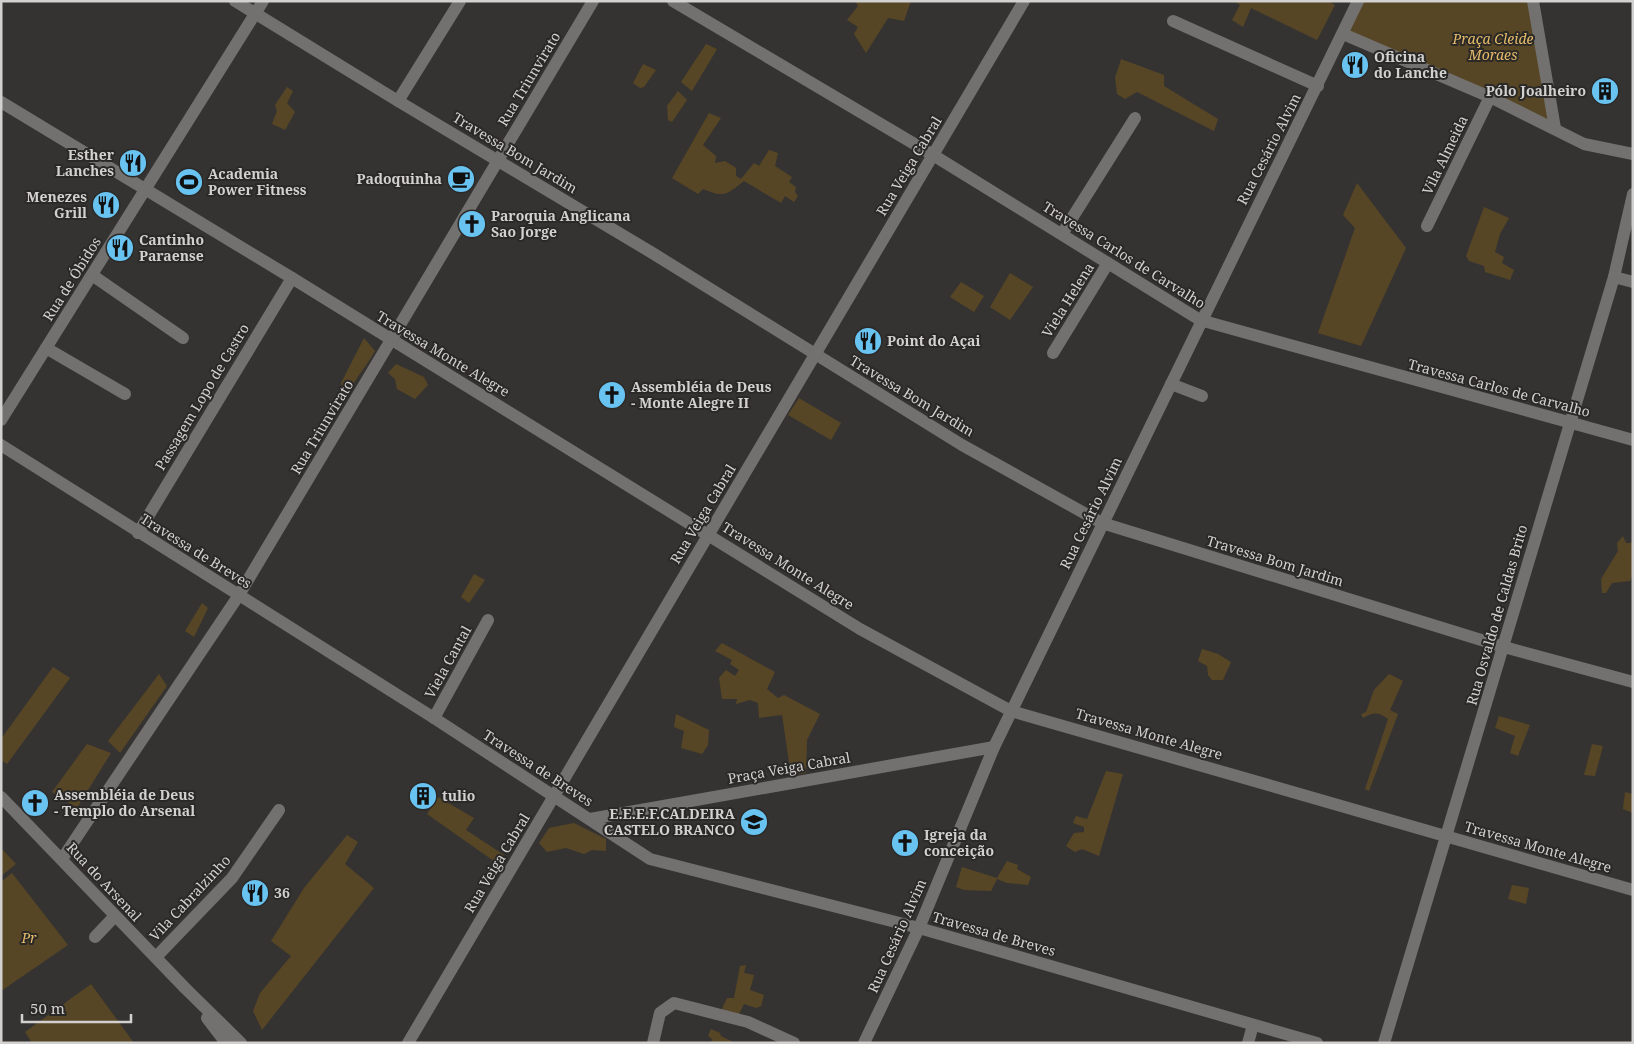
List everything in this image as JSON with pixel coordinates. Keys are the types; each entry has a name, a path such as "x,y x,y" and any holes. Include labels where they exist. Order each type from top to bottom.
{"street":[{"name":"Travessa Bom Jardim","path":"235,1 962,445 1102,524 1504,647 1633,682"},
{"name":"Rua de Óbidos","path":"1,420 263,1"},
{"path":"398,101 460,1"},
{"name":"Rua Triunvirato","path":"62,859 239,595 593,1"},
{"name":"Travessa Carlos de Carvalho","path":"673,1 932,155 1200,320 1633,440"},
{"name":"Rua Veiga Cabral","path":"408,1043 1024,1"},
{"name":"Rua Cesário Alvim","path":"864,1043 919,928 994,747 1011,711 1171,384 1200,320 1318,86 1358,1"},
{"path":"1533,1 1555,128"},
{"path":"1173,21 1318,86"},
{"path":"1343,34 1490,97 1584,144 1633,154"},
{"name":"Vila Almeida","path":"1427,226 1490,97"},
{"name":"Travessa Monte Alegre","path":"1,102 292,278 391,341 860,629 1011,711 1633,890"},
{"path":"1062,234 1135,118"},
{"name":"Rua Osvaldo de Caldas Brito","path":"1384,1043 1614,276 1633,194"},
{"name":"Viela Helena","path":"1053,352 1108,263"},
{"path":"92,275 183,338"},
{"path":"1614,276 1633,282"},
{"name":"Passagem Lopo de Castro","path":"138,533 292,278"},
{"path":"46,348 125,394"},
{"path":"1171,384 1202,396"},
{"name":"Travessa de Breves","path":"1,445 434,718 650,859 919,928 1317,1043"},
{"name":"Viela Cantal","path":"434,718 488,620"},
{"name":"Praça Veiga Cabral","path":"590,819 994,747"},
{"name":"Rua do Arsenal","path":"1,797 185,988 241,1043"},
{"name":"Vila Cabralzinho","path":"156,957 232,878 280,810"},
{"path":"95,937 115,916"},
{"name":"Rua do Arsenal","path":"185,988 226,1043"},
{"path":"653,1043 660,1013 674,1003 767,1028 794,1043"},
{"path":"1248,1043 1253,1025"}],"green space":[{"path":"855,1 911,1 904,21 888,18 866,53 854,34 858,27 847,20 858,6"},
{"path":"1234,1 1328,1 1335,5 1317,40 1251,8 1243,27 1232,20 1240,5"},
{"name":"Praça Cleide Moraes","path":"1357,1 1533,1 1555,128 1343,34"},
{"path":"706,44 717,49 692,91 681,82"},
{"path":"1121,59 1164,75 1164,86 1218,119 1214,131 1137,92 1125,99 1117,94 1115,78"},
{"path":"643,64 656,70 644,87 640,88 633,83"},
{"path":"287,87 293,91 287,103 295,112 285,130 272,124 277,111 275,105"},
{"path":"678,91 687,100 672,122 668,120 667,106"},
{"path":"709,113 721,118 703,145 716,156 715,163 725,161 736,168 736,176 741,179 754,163 759,166 769,150 778,153 775,166 792,177 789,182 796,187 795,192 798,196 794,202 785,196 781,203 744,181 725,194 716,194 703,189 698,194 672,178"},
{"path":"1357,183 1406,248 1361,346 1318,333 1355,228 1343,215"},
{"path":"1484,207 1509,218 1500,234 1495,252 1504,257 1502,263 1514,270 1510,280 1485,272 1484,266 1469,261 1466,256"},
{"path":"1010,273 1033,287 1010,320 990,307"},
{"path":"961,282 984,296 974,312 950,297"},
{"path":"364,338 375,351 351,387 345,401 341,383"},
{"path":"396,364 424,377 428,385 415,399 397,389 395,379 388,373"},
{"path":"799,398 841,423 831,440 788,415"},
{"path":"1623,536 1626,543 1631,543 1633,539 1633,574 1630,581 1612,583 1606,593 1602,593 1601,579 1618,551 1617,543"},
{"path":"474,574 485,580 469,603 461,597"},
{"path":"202,603 208,608 194,637 185,631"},
{"path":"722,643 775,672 767,689 778,698 784,695 820,714 807,740 806,773 791,775 782,715 759,718 758,703 750,700 736,704 737,699 722,699 719,678 726,670 735,676 739,670 730,664 732,660 715,651"},
{"path":"1202,649 1218,654 1231,662 1223,680 1212,680 1208,675 1207,666 1198,661"},
{"path":"53,667 70,678 7,764 1,760 1,739"},
{"path":"159,674 167,686 120,753 108,741"},
{"path":"1389,674 1403,681 1390,710 1398,714 1369,791 1365,789 1388,719 1376,714 1363,718 1361,714 1366,712 1374,690"},
{"path":"676,714 709,730 708,745 702,754 681,748 684,731 674,727"},
{"path":"1499,716 1530,725 1518,756 1510,753 1515,736 1495,728"},
{"path":"87,744 111,753 77,808 52,792"},
{"path":"1592,744 1603,746 1595,776 1584,775"},
{"path":"1106,771 1123,774 1099,856 1082,849 1075,852 1066,846 1074,833 1084,832 1084,827 1073,823 1076,816 1087,819"},
{"path":"1625,792 1633,794 1633,813 1623,809"},
{"path":"438,797 474,818 466,830 504,855 498,864 427,814"},
{"path":"574,823 606,839 606,851 592,850 584,854 566,848 547,852 539,843 549,828"},
{"path":"347,835 358,842 345,864 374,888 262,1030 253,1011 260,993 291,956 271,941 304,888"},
{"path":"1,848 16,864 1,876"},
{"path":"1007,861 1018,865 1017,869 1031,877 1028,885 1007,883 997,879 991,891 964,890 956,887 962,867 997,878"},
{"name":"Pr","path":"12,873 68,945 1,991 1,882"},
{"path":"1512,885 1529,888 1526,904 1508,899"},
{"path":"746,965 744,973 754,975 750,990 764,995 761,1006 756,1008 744,1004 738,1016 722,1009 727,998 734,998 740,966"},
{"path":"91,984 134,1043 32,1043 25,1032"},
{"path":"711,1029 735,1043 711,1043 712,1039 708,1036"}],"place":[{"name":"Oficina do Lanche","path":"1355,65"},
{"name":"Pólo Joalheiro","path":"1605,91"},
{"name":"Esther Lanches","path":"133,163"},
{"name":"Padoquinha","path":"461,179"},
{"name":"Academia Power Fitness","path":"189,182"},
{"name":"Menezes Grill","path":"106,205"},
{"name":"Paroquia Anglicana Sao Jorge","path":"472,224"},
{"name":"Cantinho Paraense","path":"120,248"},
{"name":"Point do Açai","path":"868,341"},
{"name":"Assembléia de Deus - Monte Alegre II","path":"612,395"},
{"name":"tulio","path":"423,796"},
{"name":"Assembléia de Deus - Templo do Arsenal","path":"35,803"},
{"name":"E.E.E.F.CALDEIRA CASTELO BRANCO","path":"754,822"},
{"name":"Igreja da conceição","path":"905,843"},
{"name":"36","path":"255,893"}]}
